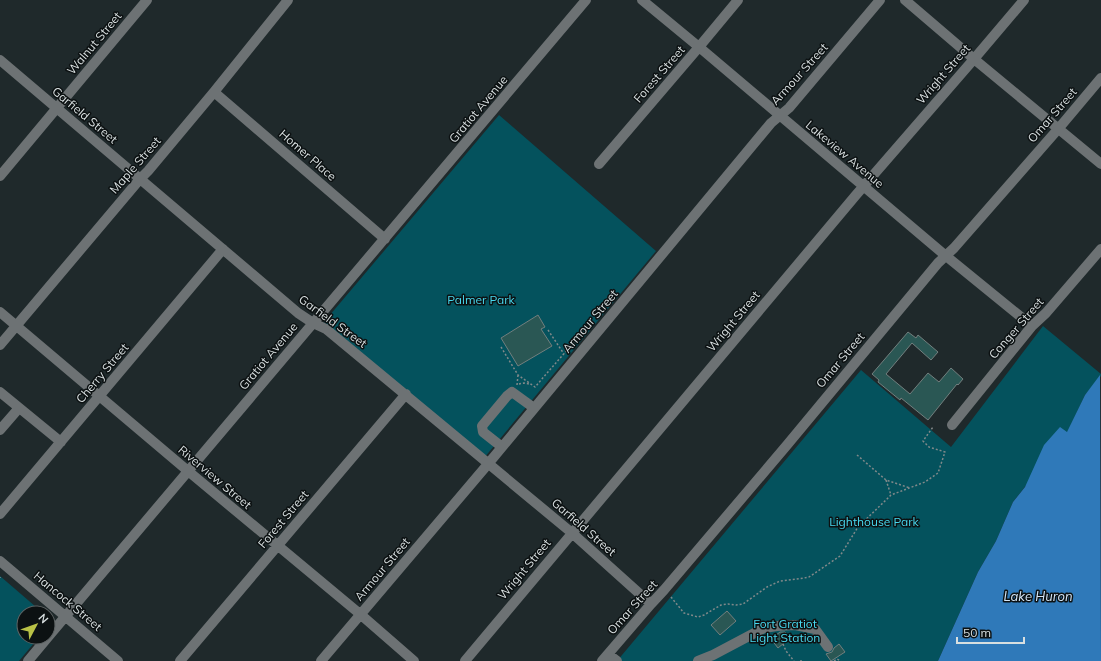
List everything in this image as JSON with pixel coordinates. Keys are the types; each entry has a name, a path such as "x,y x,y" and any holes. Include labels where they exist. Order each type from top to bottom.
{"street":[{"name":"Walnut Street","path":"0,176 147,0"},
{"name":"Maple Street","path":"0,345 214,92 288,0"},
{"name":"Gratiot Avenue","path":"56,627 586,0"},
{"name":"Lakeview Avenue","path":"642,0 946,256 1032,326"},
{"name":"Forest Street","path":"599,164 738,0"},
{"name":"Armour Street","path":"321,661 488,464 771,123 789,108 880,0"},
{"path":"905,0 1101,164"},
{"name":"Wright Street","path":"465,661 864,186 1024,0"},
{"name":"Garfield Street","path":"0,60 298,313 326,329 572,532 651,604"},
{"name":"Omar Street","path":"605,657 782,451 938,264 1059,128 1101,78"},
{"name":"Homer Place","path":"214,92 385,239"},
{"name":"Cherry Street","path":"0,514 223,249"},
{"name":"Conger Street","path":"952,425 1032,326 1046,313 1101,249"},
{"name":"Riverview Street","path":"0,312 414,661"},
{"path":"0,392 61,442"},
{"path":"502,447 483,432 482,426 512,392 534,408"},
{"name":"Forest Street","path":"180,661 406,394"},
{"path":"0,430 19,408"},
{"name":"Hancock Street","path":"0,561 118,661"},
{"path":"698,661 713,656 764,628 777,626 795,625 815,629 828,647"},
{"name":"Gratiot Avenue","path":"28,661 41,645"},
{"path":"605,657 617,661"}],"path":[{"path":"548,330 564,354"},
{"path":"501,347 518,375 534,387 574,342"},
{"path":"517,385 524,383 531,384"},
{"path":"664,590 684,613 698,617 720,605 743,604 767,587 780,581 809,577 836,560 843,552 858,527 891,495 925,482 938,472 945,452 929,447 923,441 933,426"},
{"path":"857,455 886,480 910,488"},
{"path":"886,480 891,495"},
{"path":"783,644 794,661"},
{"path":"834,661 837,659 841,661"}],"green space":[{"name":"Palmer Park","path":"499,115 656,251 484,458 324,322"},
{"name":"Lighthouse Park","path":"1043,326 1101,374 1101,376 1085,395 1067,433 1013,502 996,541 978,572 938,661 617,661 861,370 951,447"},
{"path":"0,576 34,605 16,605 16,645 32,645 19,661 0,661"}],"water":[{"name":"Lake Huron","path":"1100,375 1101,661 938,661 978,572 996,541 1013,502 1025,487 1044,445 1060,427 1067,432 1085,395"}],"building":[{"path":"538,315 545,327 541,329 552,346 518,366 501,338"},
{"path":"908,332 916,338 918,335 938,352 931,360 912,343 886,374 910,394 928,373 939,382 951,368 963,379 958,385 957,384 928,420 878,382 879,380 872,374"},
{"path":"727,611 736,621 720,635 711,625"},
{"path":"780,632 785,632 790,638 778,648 771,639"},
{"path":"839,644 845,652 831,661 826,654 832,652"}],"park label":[{"name":"Fort Gratiot Light Station","path":"785,630"}]}
